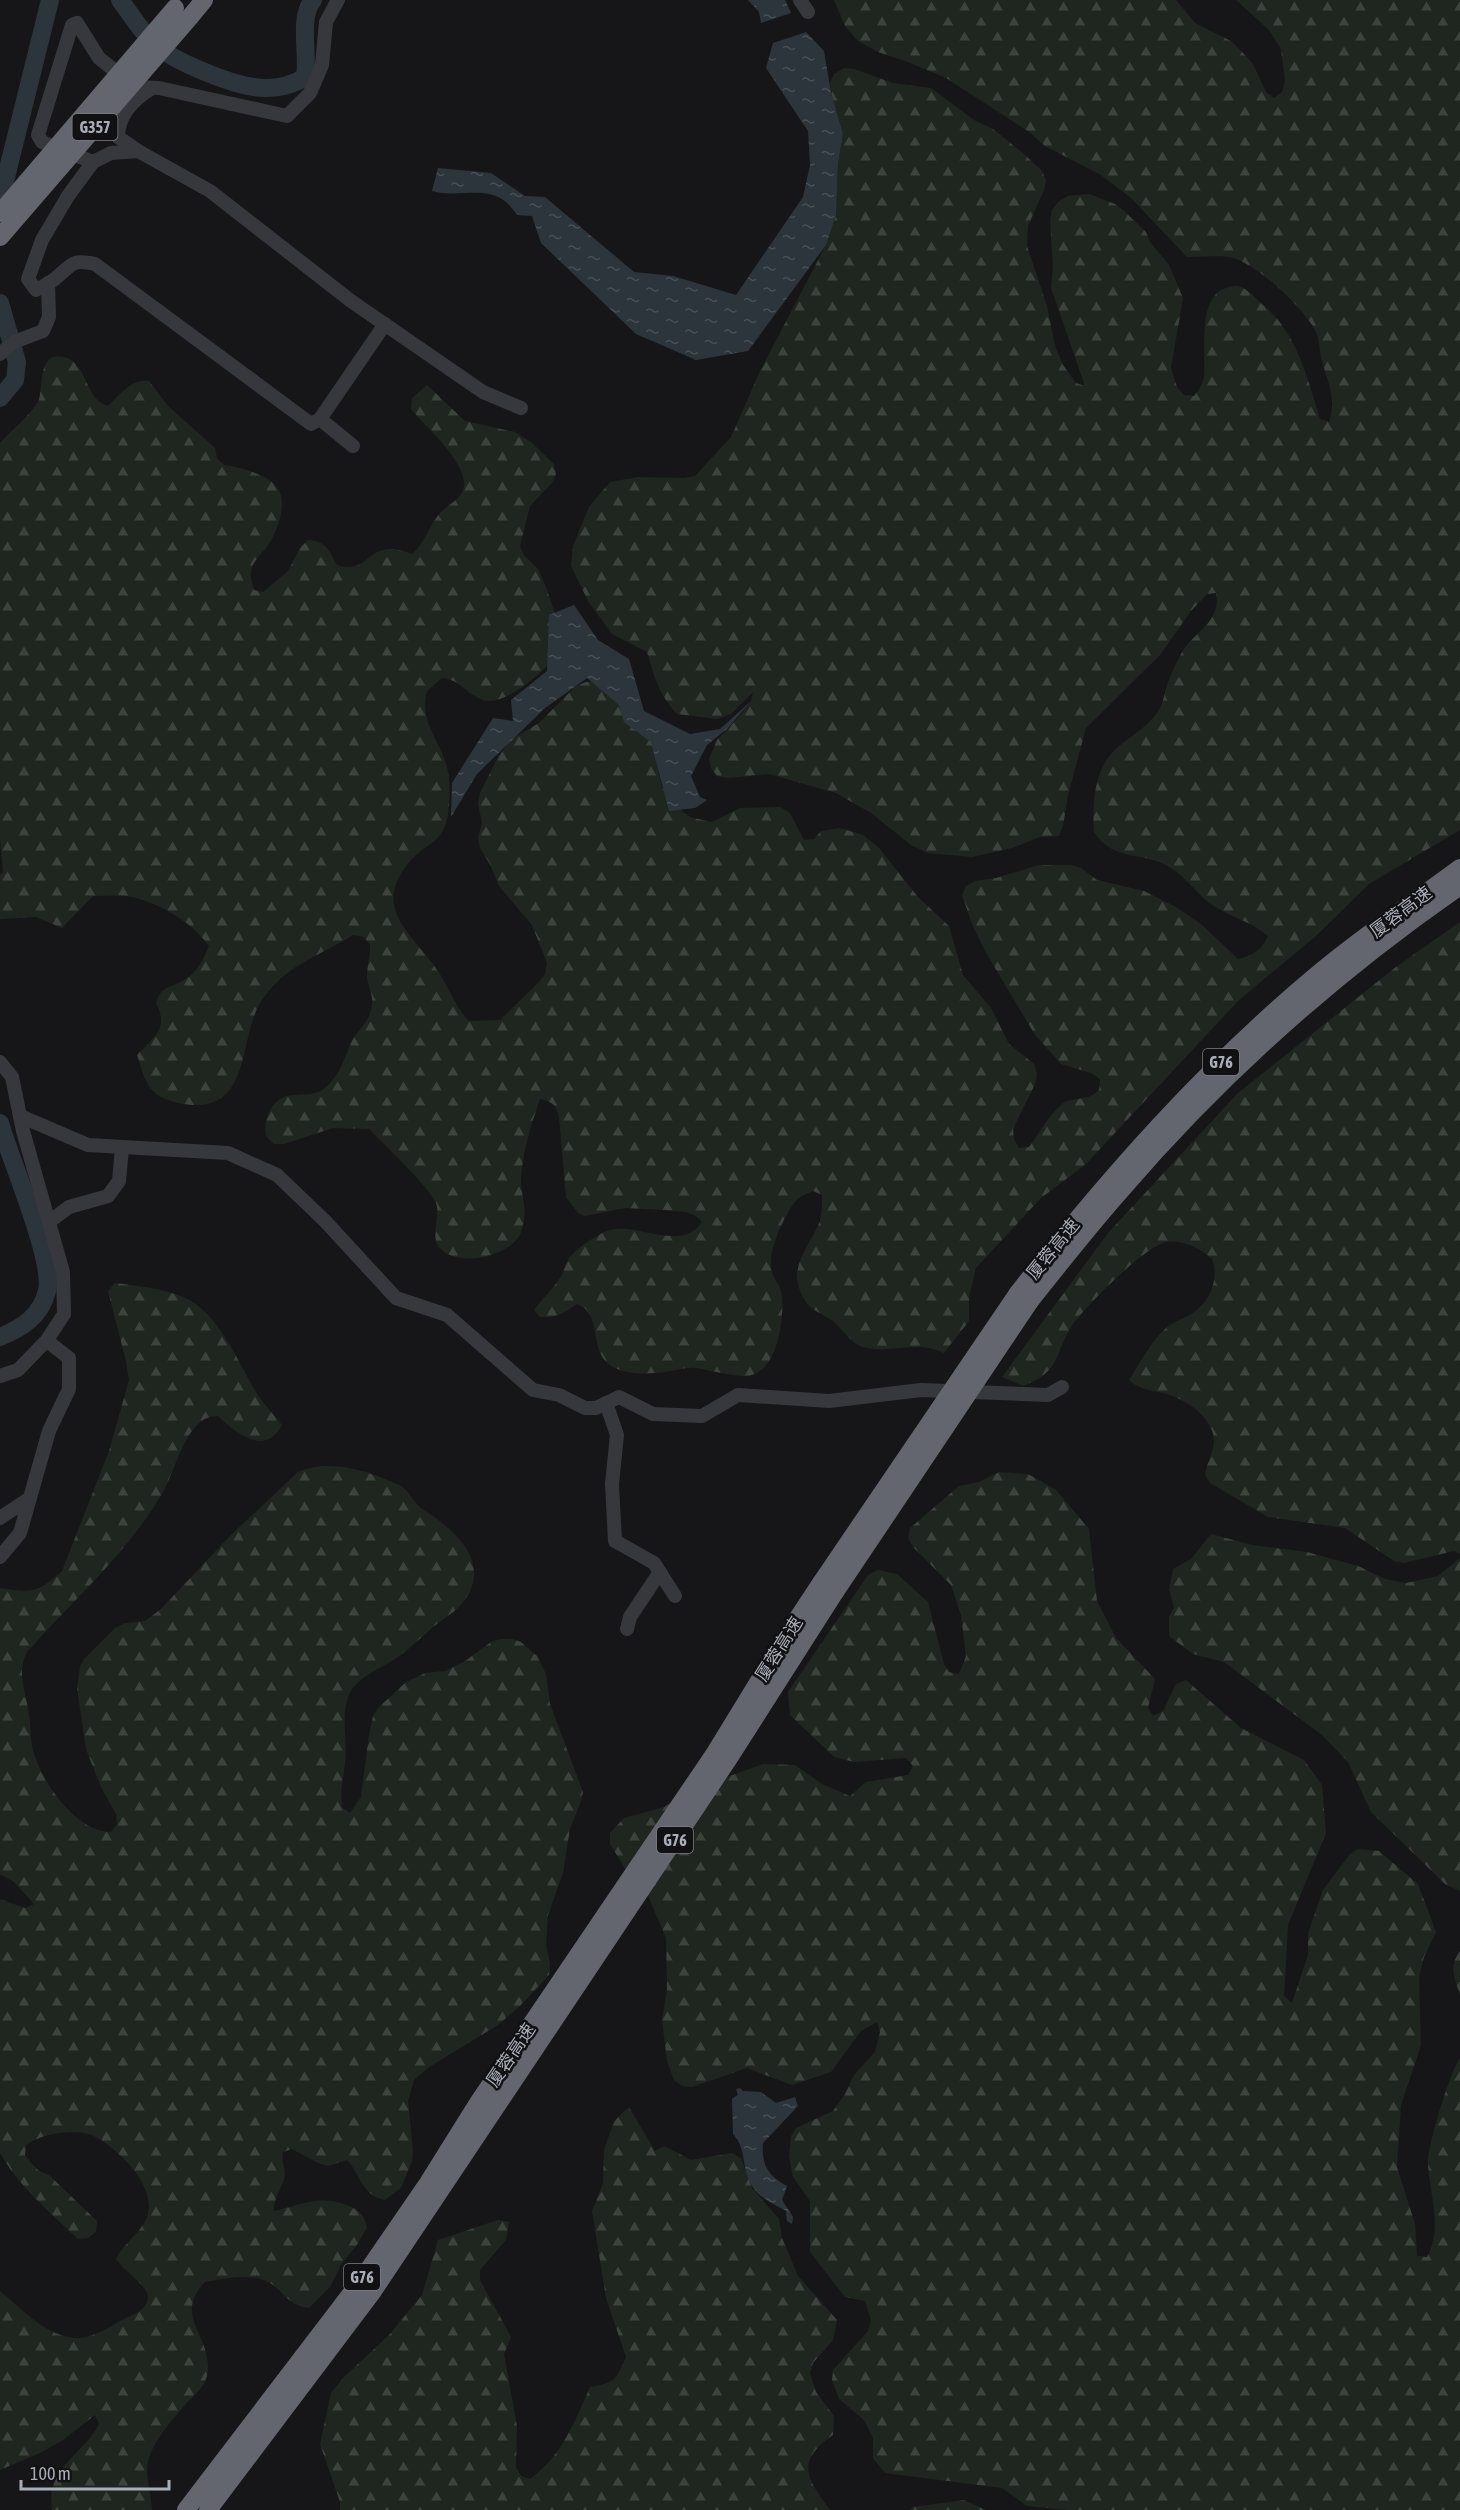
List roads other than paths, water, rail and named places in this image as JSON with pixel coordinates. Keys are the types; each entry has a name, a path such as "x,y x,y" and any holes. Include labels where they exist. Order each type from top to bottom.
{"highway":[{"name":"G357","path":"0,213 182,8 204,0"},
{"name":"G357","path":"0,237 182,8"},
{"name":"厦蓉高速","path":"207,2510 373,2291 531,2039 715,1753 1024,1297 1109,1179 1177,1106 1248,1036 1320,973 1460,868"},
{"name":"厦蓉高速","path":"1024,1297 1187,1118 1250,1056 1327,987 1408,922 1460,886"},
{"name":"厦蓉高速","path":"186,2510 360,2282 428,2183 478,2103 531,2039"}],"street":[{"path":"93,162 42,142 38,135 72,25 77,23 99,58 135,87 170,90 288,116 310,93 322,65 325,48 323,30 338,0"},
{"path":"152,88 137,98 118,124 118,137 138,152 210,191 351,301 483,392 521,408"},
{"path":"138,152 111,153 93,162 68,196 42,240 28,279 36,290 56,278 69,264 82,261 95,264 310,424 320,419 385,324"},
{"path":"0,354 14,342 43,331 49,317 48,283"},
{"path":"320,419 353,446"},
{"path":"0,1062 12,1077 20,1116 63,1272 64,1314 47,1341 18,1370 0,1376"},
{"path":"20,1116 88,1145 228,1153 278,1175 325,1221 396,1298 447,1315 533,1390 559,1395 585,1408 596,1408 619,1397 653,1414 702,1416 738,1395 829,1401 921,1390 1047,1395 1062,1387"},
{"path":"49,1222 69,1207 108,1196 119,1181 122,1148"},
{"path":"0,1557 21,1533 49,1431 69,1389 69,1358 47,1341"},
{"path":"606,1403 617,1435 612,1484 615,1541 654,1563 675,1596"},
{"path":"0,1518 30,1498"},
{"path":"627,1629 630,1617 660,1572"}],"water":[{"path":"748,0 785,0 791,13 761,23 759,12"},
{"path":"806,32 824,51 831,93 843,134 838,164 836,215 826,245 748,351 696,360 636,334 541,243 532,216 517,215 499,197 489,194 432,191 438,168 491,173 525,196 545,197 634,272 673,276 736,295 803,197 810,165 808,131 766,68 773,43"},
{"path":"574,605 598,640 629,659 644,711 690,734 720,729 751,701 728,728 707,745 691,776 700,797 707,800 695,808 669,811 651,742 624,722 619,705 587,678 545,708 477,774 451,817 452,783 493,718 513,721 511,700 547,671 549,615"},
{"path":"740,2088 743,2091 761,2092 776,2103 795,2097 798,2106 763,2143 763,2157 767,2169 787,2186 782,2200 793,2217 792,2224 787,2221 786,2211 758,2194 746,2173 740,2146 733,2134 732,2099 738,2095 736,2089"}],"waterway":[{"path":"0,201 50,0"},
{"path":"120,0 151,41 173,57 222,78 265,88 286,85 305,77 306,16 313,0"},
{"path":"0,303 17,362 15,380 0,398"},
{"path":"0,1123 38,1234 47,1276 47,1291 35,1314 16,1330 0,1337"}]}
